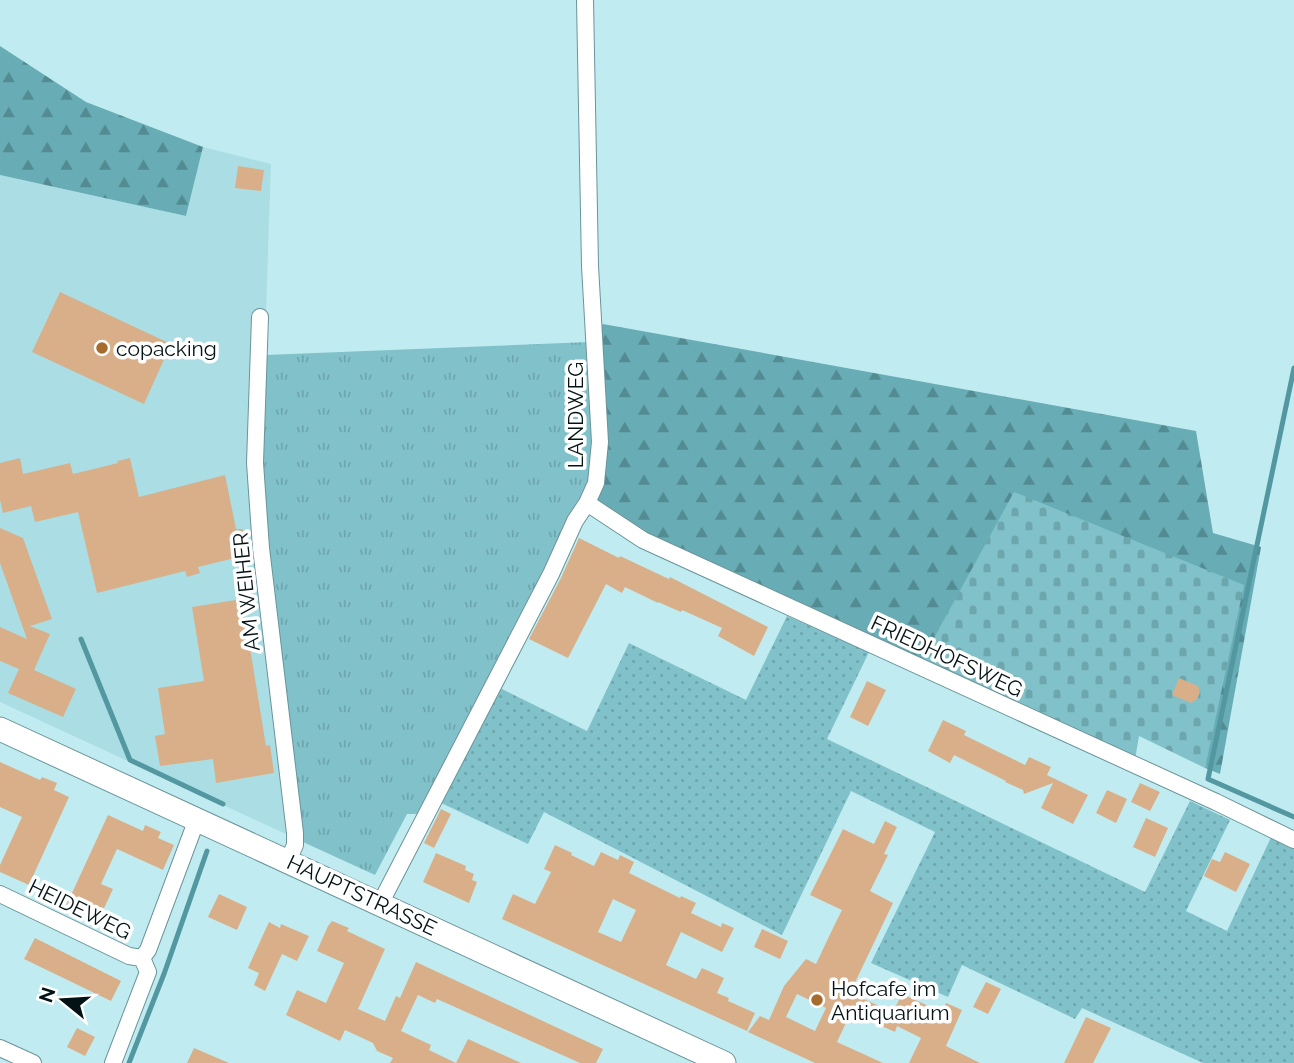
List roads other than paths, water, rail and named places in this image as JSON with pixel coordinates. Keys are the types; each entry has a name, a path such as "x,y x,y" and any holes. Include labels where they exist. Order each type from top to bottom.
{"main road":[{"name":"HAUPTSTRASSE","path":"0,729 724,1063"}],"street":[{"name":"LANDWEG","path":"380,904 596,483 600,442 590,266 585,0"},
{"name":"AM WEIHER","path":"260,317 255,463 261,548 295,833 295,845 288,861"},
{"name":"FRIEDHOFSWEG","path":"587,503 643,540 1294,840"},
{"name":"HEIDEWEG","path":"142,958 148,950 197,819"},
{"name":"HEIDEWEG","path":"0,894 129,956 142,958"},
{"name":"HEIDEWEG","path":"113,1063 148,972 142,958"},
{"path":"0,1048 33,1063"}],"waterway":[{"path":"1294,368 1208,779 1294,817"},
{"path":"81,639 130,760 223,804"},
{"path":"129,1063 164,974 207,851"}],"place":[{"name":"copacking","path":"102,348"},
{"name":"Hofcafe im Antiquarium","path":"817,1000"}]}
